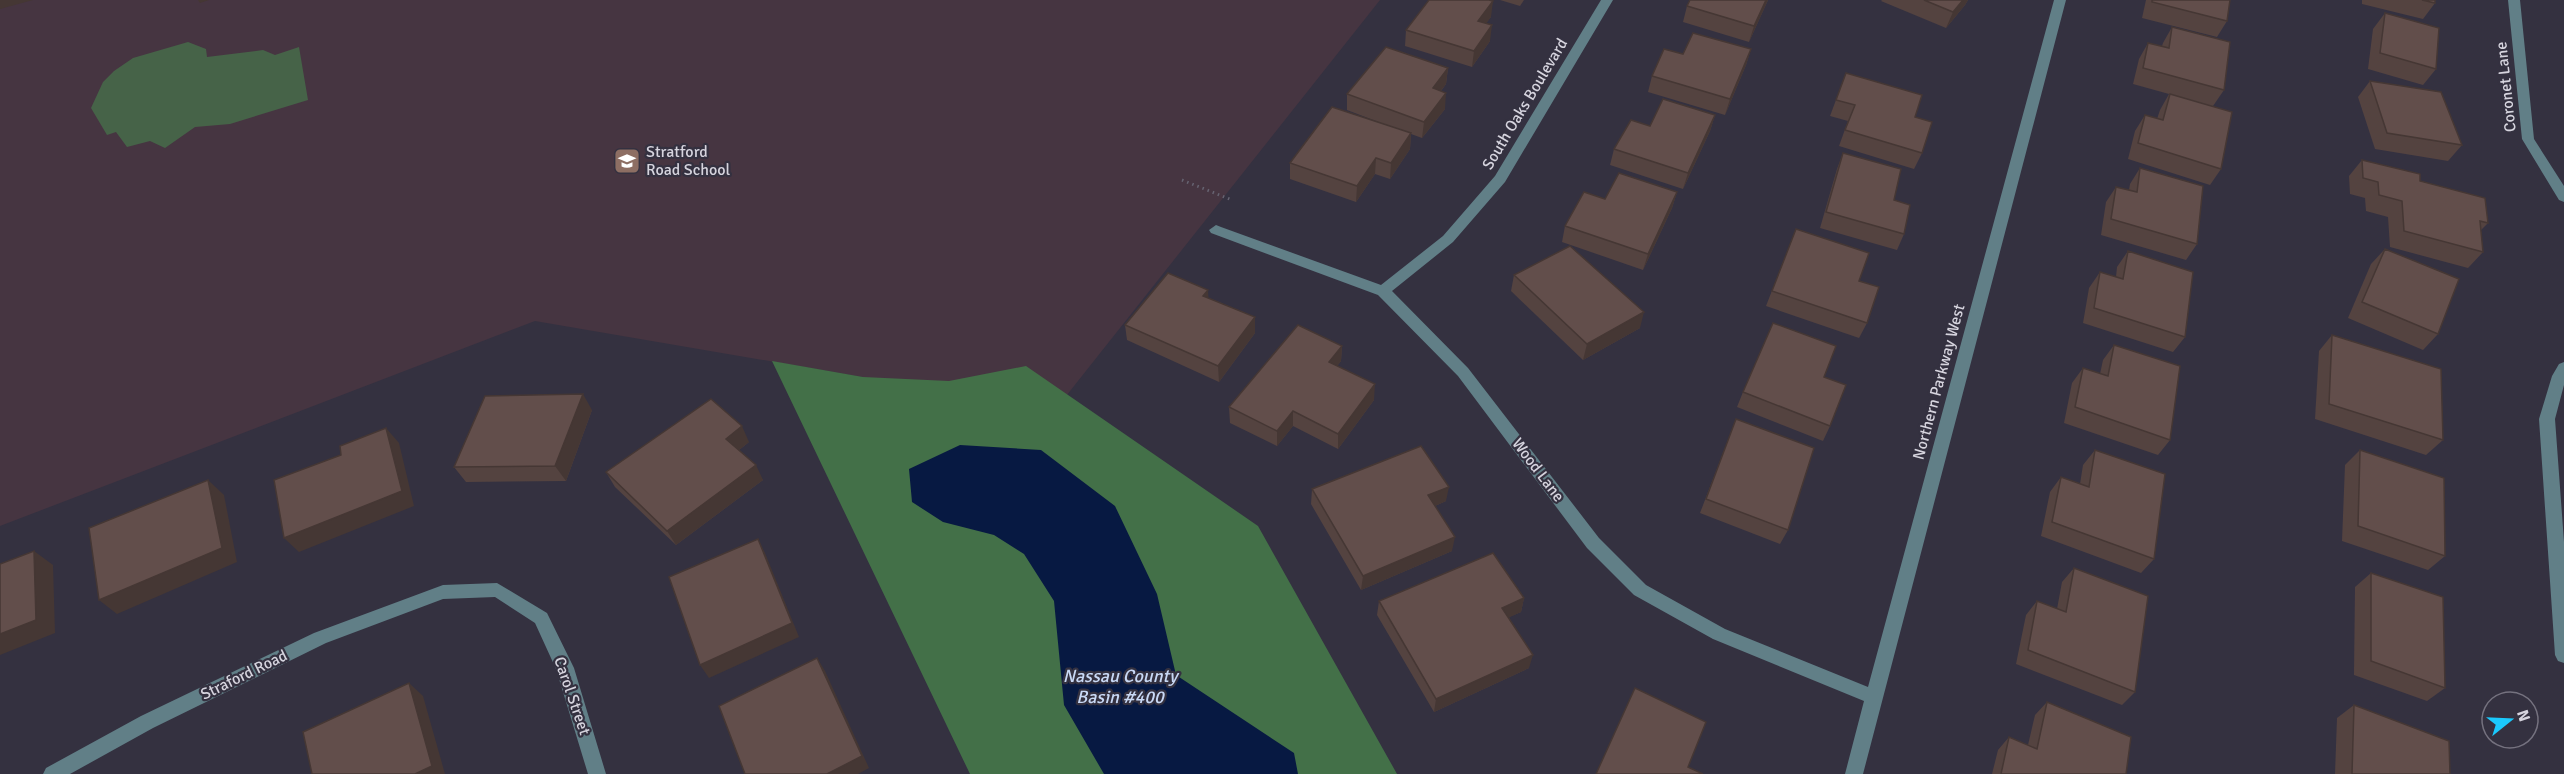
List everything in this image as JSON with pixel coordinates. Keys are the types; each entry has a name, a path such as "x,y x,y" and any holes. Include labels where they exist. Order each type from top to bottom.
{"street":[{"name":"South Oaks Boulevard","path":"1383,291 1448,239 1500,180 1607,0"},
{"name":"Northern Parkway West","path":"1854,774 2060,0"},
{"name":"Coronet Lane","path":"2514,0 2528,139 2564,197"},
{"name":"Wood Lane","path":"1216,230 1383,291 1463,372 1593,543 1640,590 1719,634 1874,697"},
{"path":"2564,368 2559,376 2547,419 2564,655"},
{"name":"Carol Street","path":"443,592 497,590 541,618 565,668 597,774"},
{"name":"Straford Road","path":"52,774 147,722 320,638 443,592"}],"path":[{"path":"1182,180 1232,200"}],"shaded area":[{"name":"Stratford Road School","path":"0,0 1380,0 1055,410 535,321 0,526"}],"green space":[{"path":"188,42 206,49 207,57 263,50 275,55 299,47 308,100 230,124 195,127 165,148 150,141 127,147 116,132 107,135 91,108 103,82 133,58"},
{"path":"772,361 863,377 949,381 1026,366 1258,526 1397,774 970,774"}],"water":[{"name":"Nassau County Basin #400","path":"960,445 1041,450 1115,506 1157,594 1176,675 1294,753 1298,774 1104,774 1064,705 1054,601 1024,554 994,535 943,522 912,502 909,469"}],"building":[{"path":"1429,0 1493,1 1478,21 1492,25 1474,51 1406,30"},
{"path":"1690,0 1766,0 1754,26 1687,6"},
{"path":"1924,0 1963,0 1953,12"},
{"path":"2152,0 2230,0 2227,21 2152,2"},
{"path":"2385,13 2439,28 2436,69 2380,53"},
{"path":"2172,27 2230,42 2224,90 2143,68 2148,43 2169,48"},
{"path":"1693,33 1751,49 1730,99 1652,76 1664,49 1683,54"},
{"path":"1386,47 1448,68 1433,88 1446,93 1424,122 1347,94"},
{"path":"1846,73 1922,95 1915,117 1932,122 1922,153 1845,130 1855,105 1836,100"},
{"path":"2370,81 2441,92 2462,145 2387,133"},
{"path":"2170,94 2232,112 2221,169 2138,143 2145,115 2163,120"},
{"path":"1663,99 1715,115 1688,173 1614,149 1631,120 1650,126"},
{"path":"1332,107 1411,133 1391,163 1376,158 1357,186 1290,163"},
{"path":"1843,153 1901,169 1894,200 1910,205 1904,234 1826,212"},
{"path":"2362,160 2420,174 2420,181 2485,198 2488,223 2480,221 2483,252 2404,231 2402,201 2379,195 2378,182 2363,178"},
{"path":"2140,168 2203,186 2197,244 2111,219 2116,187 2137,192"},
{"path":"1619,173 1677,192 1648,254 1565,226 1584,192 1605,199"},
{"path":"1796,229 1869,253 1859,281 1879,287 1867,323 1772,291"},
{"path":"1570,246 1644,312 1587,344 1514,275"},
{"path":"2385,249 2459,279 2438,334 2362,302"},
{"path":"2128,251 2193,272 2185,337 2094,308 2100,272 2123,279"},
{"path":"1168,273 1208,290 1203,296 1255,317 1218,366 1125,325"},
{"path":"1773,323 1836,346 1824,377 1846,385 1830,426 1743,392"},
{"path":"1298,325 1342,346 1329,362 1375,384 1338,434 1293,411 1277,431 1229,407"},
{"path":"2332,335 2441,369 2443,440 2329,404"},
{"path":"2114,345 2180,366 2170,440 2075,407 2083,368 2108,376"},
{"path":"583,394 555,466 454,467 485,396"},
{"path":"711,399 742,426 726,439 756,465 667,531 606,472"},
{"path":"1736,419 1814,448 1788,530 1706,499"},
{"path":"386,428 402,491 284,538 274,480 341,455 340,446"},
{"path":"1421,446 1449,487 1428,495 1455,537 1363,576 1312,489"},
{"path":"2095,450 2165,474 2154,559 2052,522 2061,477 2089,487"},
{"path":"2360,450 2444,478 2445,556 2358,526"},
{"path":"208,480 222,548 99,600 89,528"},
{"path":"758,539 792,623 700,665 669,577"},
{"path":"34,551 36,620 0,634 0,564"},
{"path":"1493,553 1524,598 1502,608 1533,655 1436,699 1379,601"},
{"path":"2074,568 2148,596 2135,692 2028,650 2037,601 2066,612"},
{"path":"2371,573 2443,597 2445,688 2371,661"},
{"path":"817,658 862,756 827,774 745,774 719,706"},
{"path":"409,683 432,766 415,774 312,774 303,732"},
{"path":"1635,688 1706,722 1688,767 1703,774 1596,774"},
{"path":"2047,702 2131,737 2126,774 2001,774 2009,737 2037,749"},
{"path":"2354,705 2449,741 2450,774 2352,774"}],"place":[{"name":"Stratford Road School","path":"627,161"}]}
